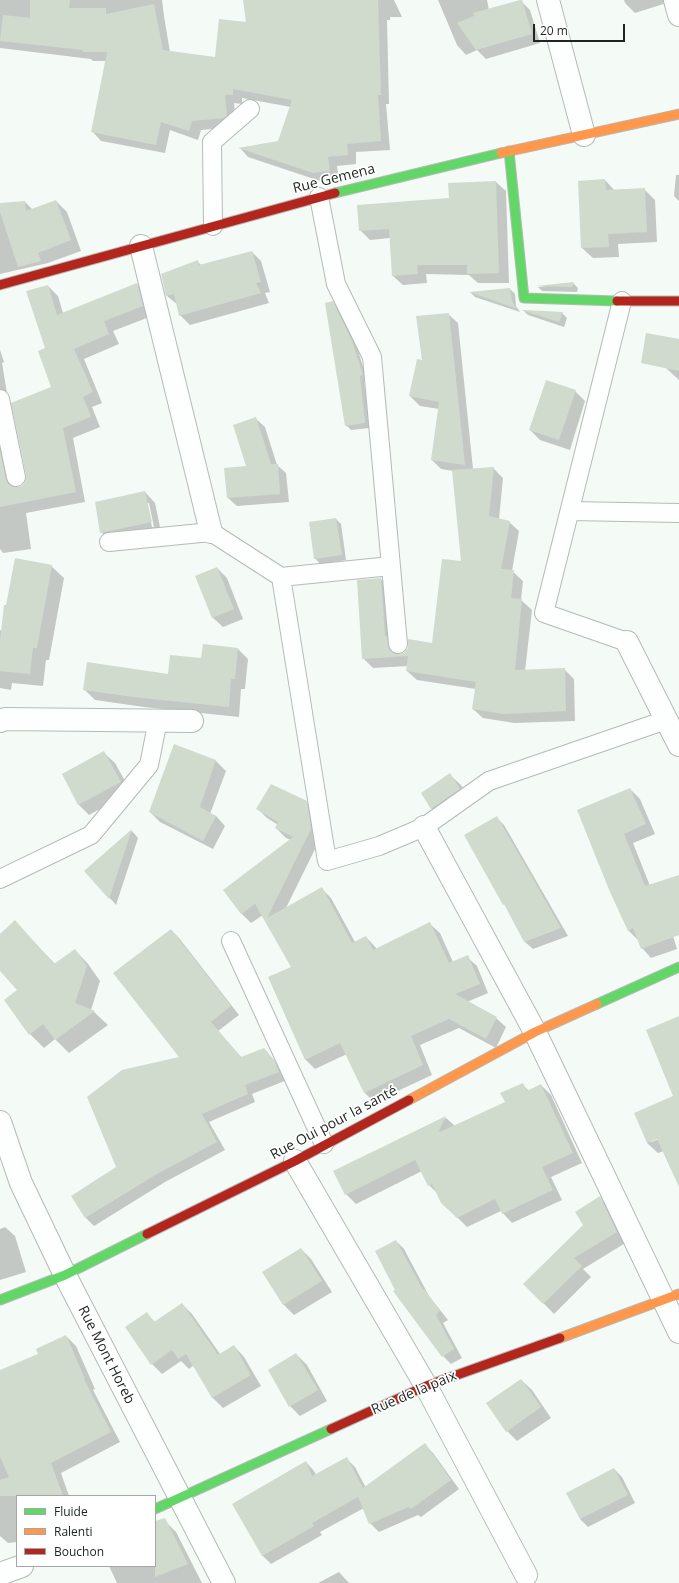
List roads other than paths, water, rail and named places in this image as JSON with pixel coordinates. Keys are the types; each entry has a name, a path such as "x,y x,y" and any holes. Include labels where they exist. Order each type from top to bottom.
{"street":[{"path":"548,0 584,135"},
{"path":"675,0 679,15"},
{"name":"Rue Gemena","path":"0,285 319,197 679,114"},
{"path":"509,152 524,298 679,301"},
{"path":"141,246 211,532"},
{"path":"627,642 679,745"},
{"path":"0,722 5,719 192,721"},
{"path":"424,827 535,1032 672,1297 679,1332"},
{"name":"Rue Oui pour la santé","path":"0,1300 64,1275 295,1161 324,1144 535,1032 679,967"},
{"name":"Rue Mont Horeb","path":"0,1122 21,1183 64,1275 224,1583"},
{"path":"295,1161 426,1386 526,1575"},
{"name":"Rue de la paix","path":"156,1509 426,1386 672,1297"}],"lane":[{"path":"213,226 212,142 250,109"},
{"path":"319,197 336,284 372,357 398,644"},
{"path":"622,301 544,612 627,642"},
{"path":"0,399 16,477"},
{"path":"570,511 679,513"},
{"path":"109,542 211,532 282,577 391,566"},
{"path":"282,577 327,861 379,846 424,827 489,781 666,720"},
{"path":"0,879 91,835 148,765 158,720"},
{"path":"231,941 324,1144"}]}
